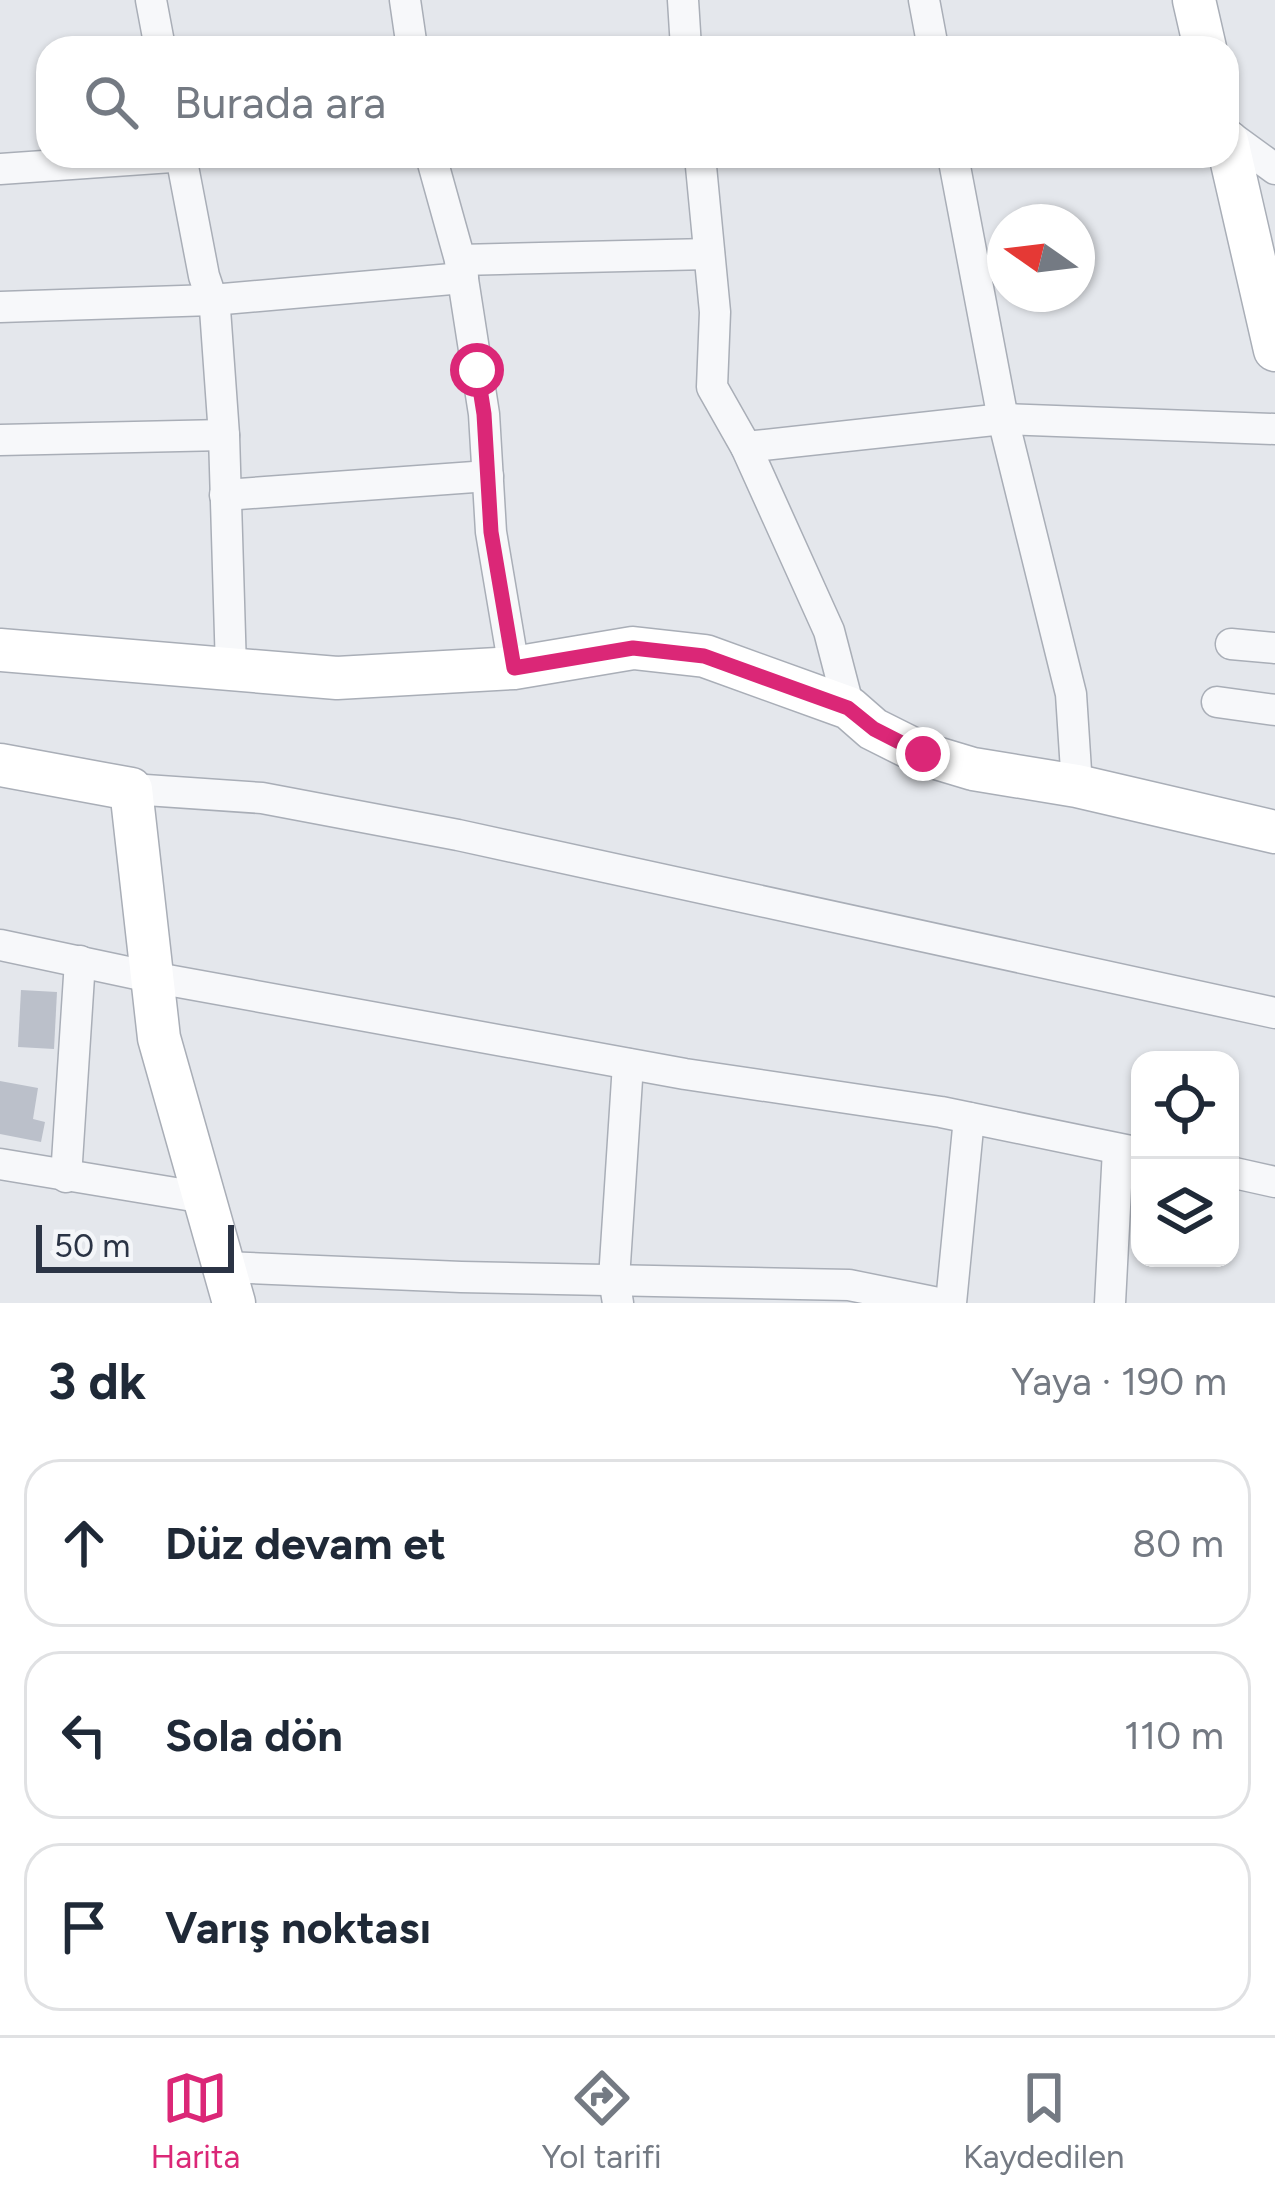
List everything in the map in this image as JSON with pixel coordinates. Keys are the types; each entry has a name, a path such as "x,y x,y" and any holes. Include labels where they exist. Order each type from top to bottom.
{"street":[{"path":"151,0 158,36"},
{"path":"405,0 410,36"},
{"path":"683,0 685,36"},
{"path":"924,0 931,36"},
{"path":"1194,0 1202,36"},
{"path":"1239,145 1275,169"},
{"path":"0,169 36,166"},
{"path":"185,168 212,300 224,436 231,669"},
{"path":"434,168 462,269 484,414 491,532 514,668"},
{"path":"701,168 715,312 712,387 746,448 829,631 848,708"},
{"path":"955,168 1003,419 1071,694 1077,786"},
{"path":"1234,168 1275,350"},
{"path":"0,307 212,300 462,269 709,254"},
{"path":"746,448 1003,419 1275,430"},
{"path":"0,440 224,436"},
{"path":"224,495 488,476"},
{"path":"1231,644 1275,648"},
{"path":"0,650 338,678 514,668 633,648 704,656 848,708 874,729 923,754 973,769 1077,786 1275,832"},
{"path":"1217,702 1275,710"},
{"path":"0,765 131,789 262,798 458,835 1275,1013"},
{"path":"131,789 159,1038 229,1285 616,1291 849,1285 938,1303"},
{"path":"0,945 151,977 628,1064 969,1118 1129,1151 1109,1303"},
{"path":"66,1177 80,961"},
{"path":"616,1291 628,1064"},
{"path":"951,1303 969,1118"},
{"path":"0,1164 205,1198"},
{"path":"1239,1174 1275,1182"}],"building":[{"path":"21,990 57,992 54,1049 18,1047"},
{"path":"0,1081 38,1088 33,1119 45,1122 41,1142 0,1134"}],"route":[{"path":"477,370 491,532 514,668 633,648 704,656 848,708 874,729 923,754"}]}
